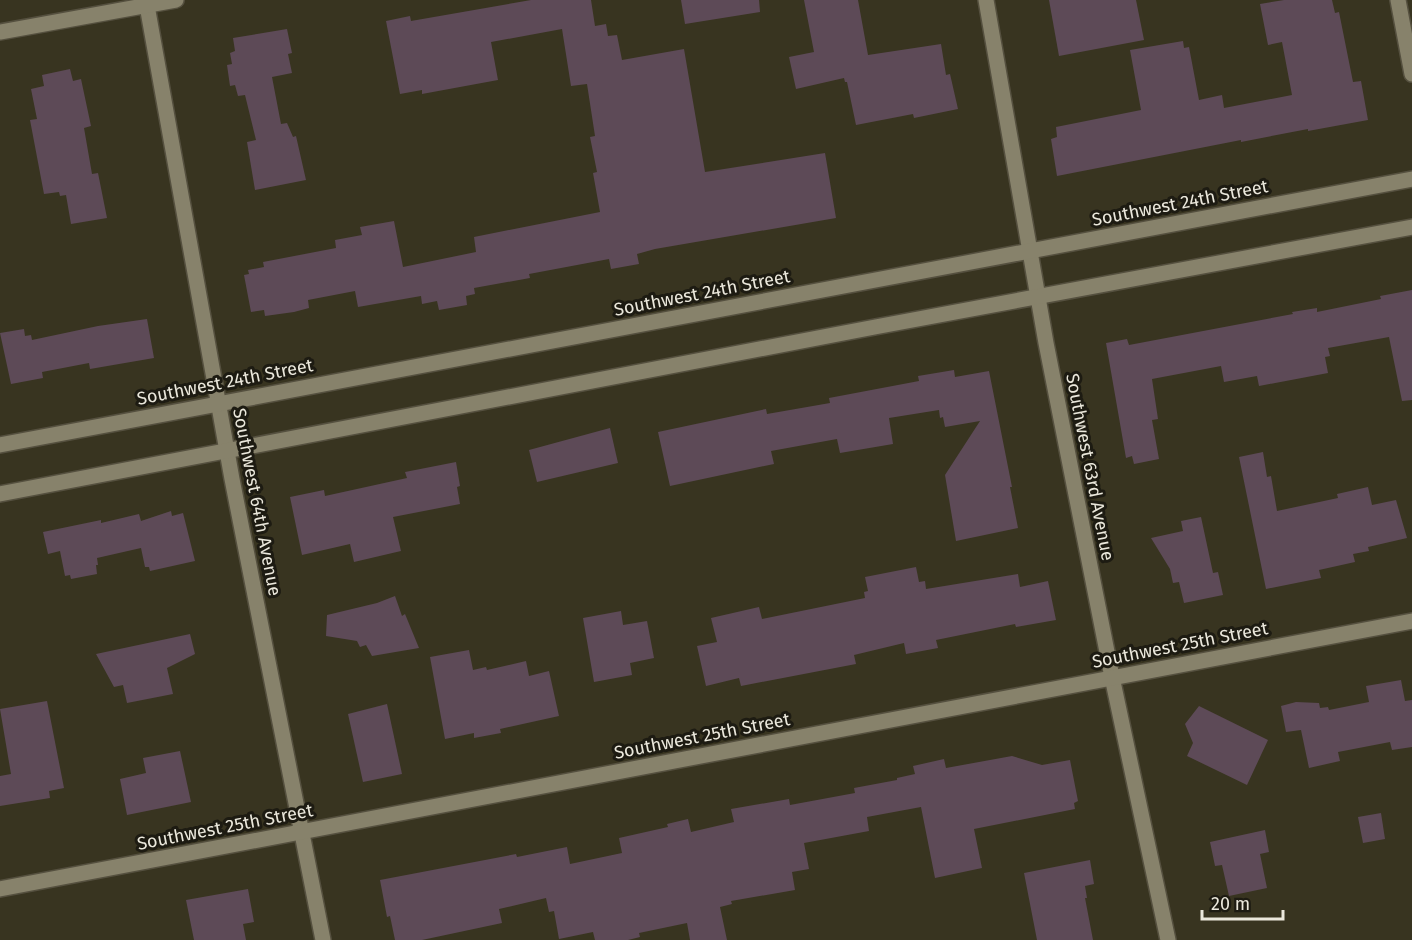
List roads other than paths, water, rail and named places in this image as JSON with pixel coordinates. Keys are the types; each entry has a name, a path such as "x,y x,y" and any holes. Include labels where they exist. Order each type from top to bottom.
{"street":[{"path":"0,32 146,2 176,0"},
{"name":"Southwest 63rd Avenue","path":"986,0 1038,298 1112,677 1168,940"},
{"path":"1398,0 1412,74"},
{"name":"Southwest 64th Avenue","path":"146,2 226,451 323,940"},
{"name":"Southwest 24th Street","path":"0,446 1412,179"},
{"path":"0,494 1412,228"},
{"name":"Southwest 25th Street","path":"0,890 1412,621"}]}
